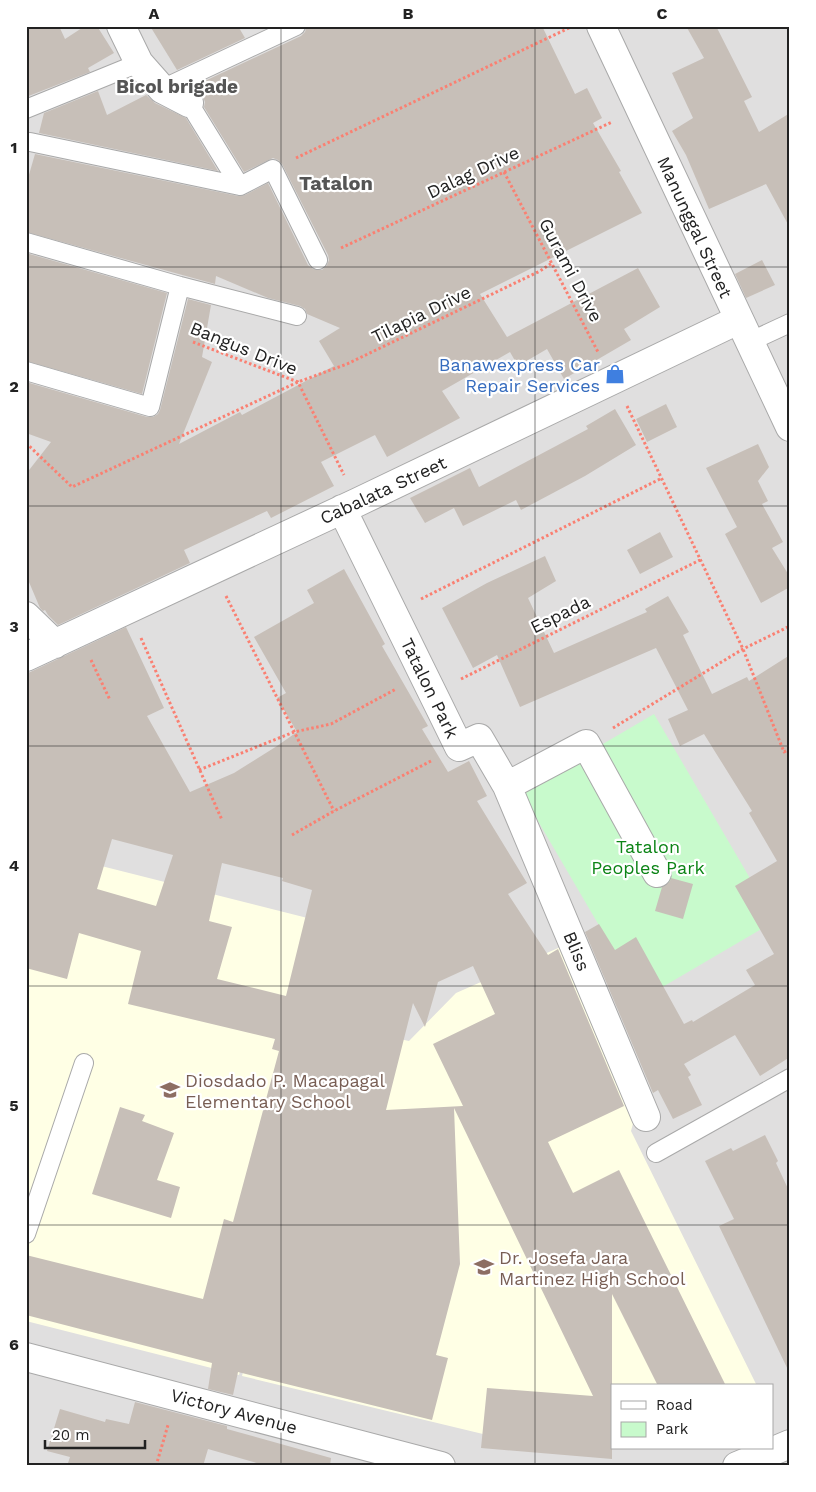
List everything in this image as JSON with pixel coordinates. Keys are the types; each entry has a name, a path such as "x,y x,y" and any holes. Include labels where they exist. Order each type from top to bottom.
{"street":[{"path":"121,26 139,63 162,89 190,103"},
{"name":"Manunggal Street","path":"601,26 743,331 790,427"},
{"name":"Cabalata Street","path":"26,657 614,380 743,331"},
{"name":"Tatalon Park","path":"350,506 393,613 459,747 480,738 507,786"},
{"path":"26,616 67,638"},
{"path":"507,786 586,744 657,873"},
{"name":"Bliss","path":"507,786 646,1117"},
{"name":"Victory Avenue","path":"28,1365 176,1395 441,1466"},
{"path":"737,1466 790,1444"}],"lane":[{"path":"162,89 296,26"},
{"path":"26,108 139,63"},
{"path":"190,103 240,186"},
{"path":"30,142 240,186 273,169 318,260"},
{"path":"26,242 180,286 297,316"},
{"path":"26,371 150,407 180,286"},
{"path":"743,331 790,323"},
{"path":"26,1234 84,1063"},
{"path":"656,1153 790,1078"}],"path":[{"path":"273,169 572,26"},
{"name":"Dalag Drive","path":"318,260 640,109"},
{"name":"Gurami Drive","path":"504,172 614,380 662,478 743,649 784,752 790,749"},
{"name":"Tilapia Drive","path":"26,443 72,487 298,382 347,364 540,271 552,263"},
{"name":"Bangus Drive","path":"169,333 298,382 350,506"},
{"path":"393,613 662,478"},
{"name":"Espada","path":"199,770 294,732 331,724 428,684 700,560"},
{"path":"213,569 334,811"},
{"path":"128,609 222,820"},
{"path":"586,744 743,649 790,626"},
{"path":"67,638 110,700"},
{"path":"292,835 334,811 459,747"},
{"path":"156,1466 176,1395"}],"shaded area":[{"path":"26,26 790,26 790,1466 26,1466"},
{"name":"Diosdado P. Macapagal Elementary School","path":"26,847 355,930 239,1375 26,1321"},
{"name":"Dr. Josefa Jara Martinez High School","path":"565,945 637,1109 631,1131 756,1384 611,1384 611,1447 545,1449 242,1376 298,1157 335,1025 409,1041 456,993"}],"green space":[{"name":"Tatalon Peoples Park","path":"654,714 775,921 642,999 521,792"}],"building":[{"path":"26,26 59,26 65,39 85,26 97,26 114,53 88,68 90,72 26,97"},
{"path":"150,26 238,26 245,38 177,70"},
{"path":"307,26 542,26 575,94 587,88 602,118 593,123 621,171 619,172 642,213 480,294 507,337 638,268 660,307 624,329 631,340 564,379 547,349 518,366 510,352 442,391 460,418 387,457 375,435 321,462 334,486 271,518 267,511 184,550 190,563 58,625 45,610 43,611 40,608 26,575 26,474 51,442 26,433 26,382 147,417 153,417 160,410 188,299 211,305 202,357 212,362 179,444 240,412 242,415 334,366 319,341 340,328 307,314 305,309 300,306 268,298 216,276 215,284 26,232 26,185 35,154 238,196 245,195 268,183 308,265 313,269 322,270 329,260 328,255 282,164 273,158 244,172 204,107 205,102 202,95 192,87 301,36"},
{"path":"686,26 716,26 752,97 744,101 759,132 790,113 790,228 766,184 709,209 686,155 672,131 693,118 672,73 704,58"},
{"path":"98,91 107,115 146,95 155,103 186,118 218,171 39,133 44,113"},
{"path":"26,253 167,293 142,394 26,361"},
{"path":"762,260 775,285 746,298 735,274"},
{"path":"666,404 677,427 647,442 636,419"},
{"path":"615,409 636,445 585,476 521,510 516,500 463,526 454,508 425,523 410,498 470,468 479,487 588,429 586,426"},
{"path":"758,444 769,467 758,481 768,501 762,504 783,542 772,548 790,577 790,587 761,603 725,534 737,527 706,468"},
{"path":"660,532 673,557 640,574 627,550"},
{"path":"545,556 556,581 528,598 554,653 647,612 645,609 668,596 689,632 683,635 712,694 747,677 749,681 790,655 790,1057 760,1076 735,1035 684,1064 691,1075 688,1077 702,1105 673,1119 658,1090 653,1093 585,932 599,924 615,950 636,937 684,1024 692,1020 693,1022 755,985 746,970 774,954 735,886 777,861 749,813 752,811 704,734 680,746 668,719 688,710 656,648 520,707 497,655 473,668 442,608 487,583"},
{"path":"344,569 385,644 382,646 428,726 422,729 448,772 469,761 487,796 477,801 527,883 508,894 548,955 558,949 624,1106 548,1142 573,1193 619,1170 725,1384 657,1384 612,1294 612,1459 481,1448 487,1388 593,1396 454,1108 460,1264 436,1355 448,1358 432,1420 238,1372 233,1395 208,1389 212,1363 26,1315 26,1255 203,1299 224,1219 233,1222 279,1051 272,1049 275,1039 128,1004 141,951 79,933 67,979 26,968 26,674 126,627 164,708 147,716 190,792 234,773 297,732 277,698 286,693 254,637 314,603 307,590","holes":["112,839 173,855 156,906 97,889","222,863 283,878 282,881 312,890 286,996 217,979 232,927 209,921","473,966 495,1014 433,1044 463,1106 386,1110 413,1003 425,1027 438,982"]},
{"path":"671,878 693,884 683,919 655,911 662,887"},
{"path":"120,1107 145,1115 142,1121 174,1133 157,1180 180,1187 171,1218 92,1194"},
{"path":"765,1135 778,1161 776,1163 790,1193 790,1374 719,1226 734,1219 705,1161 731,1148 733,1151"},
{"path":"135,1402 227,1426 227,1429 331,1458 330,1466 267,1466 208,1449 203,1466 67,1466 70,1457 47,1451 60,1409 105,1422 106,1419 129,1424"}],"place":[{"name":"Banawexpress Car Repair Services","path":"615,374"},
{"name":"Diosdado P. Macapagal Elementary School","path":"170,1090"},
{"name":"Dr. Josefa Jara Martinez High School","path":"484,1267"}],"district":[{"name":"Bicol brigade","path":"177,86"},
{"name":"Tatalon","path":"336,183"}]}
